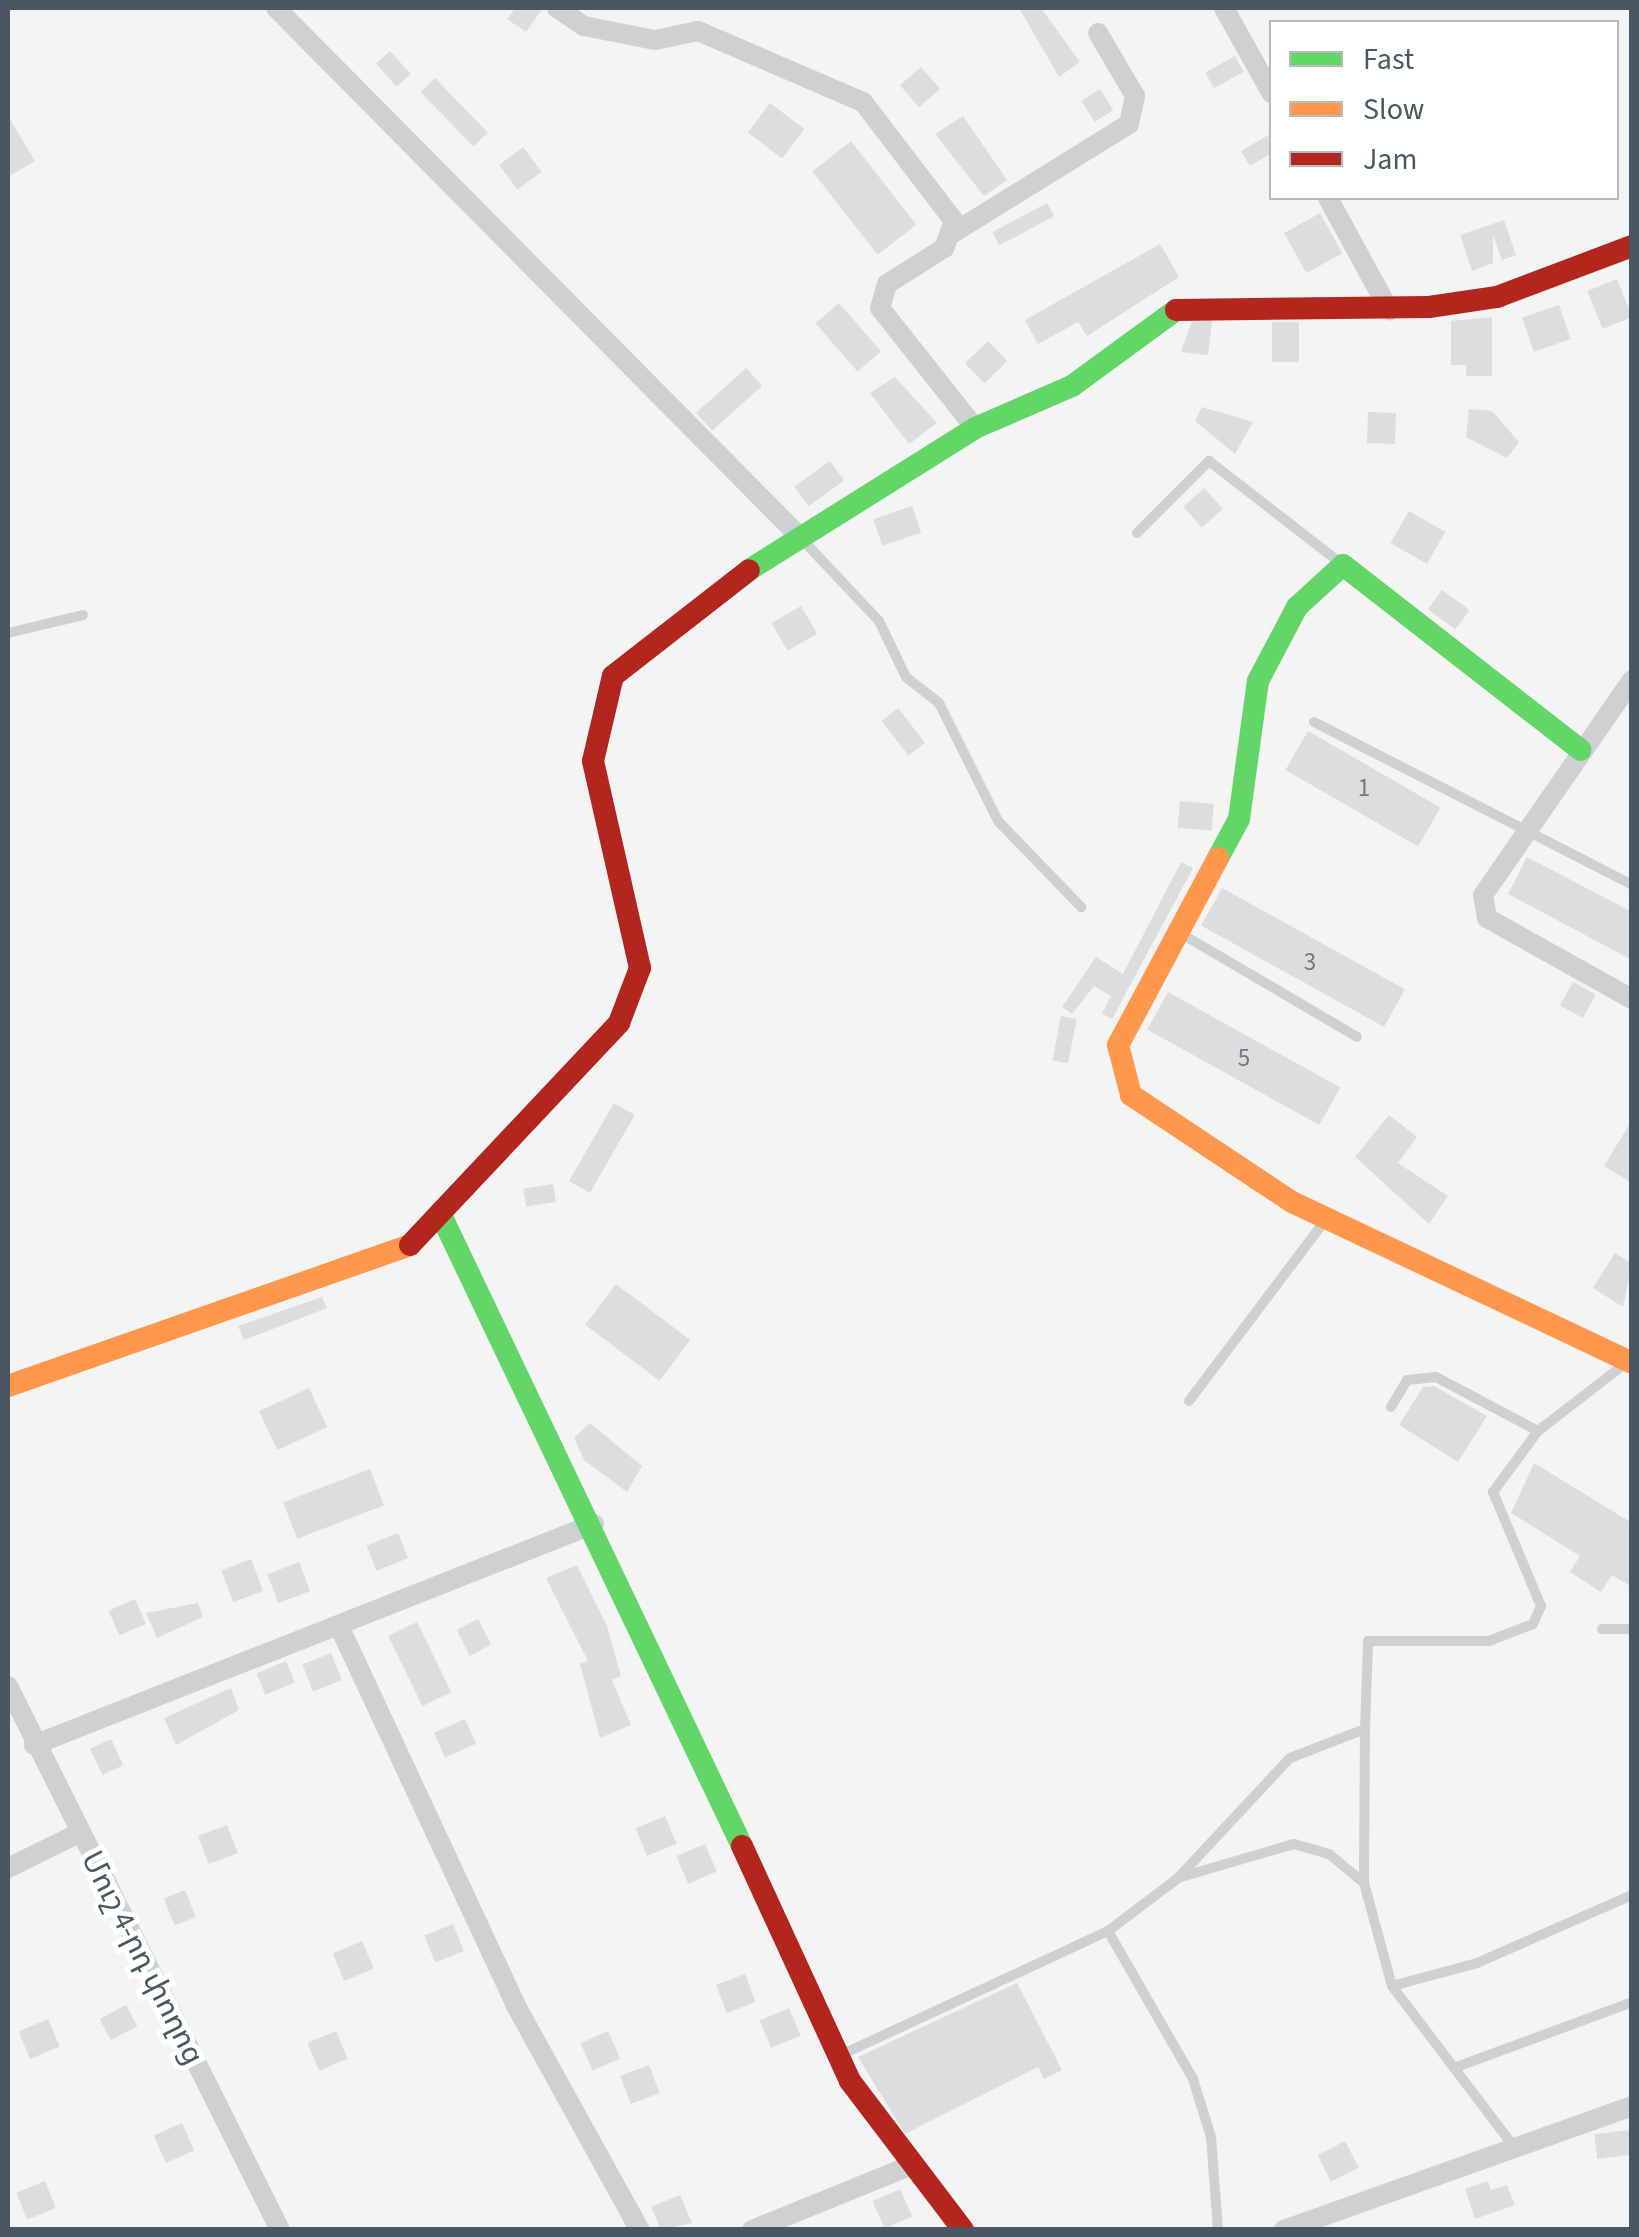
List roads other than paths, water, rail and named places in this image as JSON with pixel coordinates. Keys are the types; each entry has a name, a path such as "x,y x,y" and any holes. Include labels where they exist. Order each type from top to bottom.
{"street":[{"path":"276,8 796,534"},
{"path":"557,8 584,26 655,40 698,32 863,102 954,221 954,233"},
{"path":"1224,8 1269,89"},
{"path":"975,428 878,294 954,233 1129,124 1135,96 1098,33"},
{"path":"1329,200 1389,310"},
{"path":"8,1386 407,1248 619,1023 640,968 593,761 612,676 796,534 975,428 1072,386 1186,303 1389,310 1497,297 1632,246"},
{"path":"1581,750 1343,565 1297,608 1258,680 1240,819 1118,1045 1131,1096 1292,1202 1329,1214 1630,1359"},
{"path":"1632,680 1624,710 1581,750 1492,870 1487,918 1632,999"},
{"path":"440,1213 594,1524 878,2129 963,2230"},
{"path":"34,1744 340,1628 594,1524"},
{"path":"340,1628 515,2004 640,2230"},
{"name":"Մուշ 4-րդ փողոց","path":"8,1686 280,2230"},
{"path":"8,1868 79,1833"},
{"path":"1284,2230 1511,2143 1632,2106"},
{"path":"752,2230 910,2166"}],"lane":[{"path":"1138,533 1208,460 1343,565"},
{"path":"796,534 879,621 906,677 939,704 998,821 1082,907"},
{"path":"8,634 83,615"},
{"path":"1314,722 1525,826 1632,885"},
{"path":"1179,932 1357,1037"},
{"path":"1189,1400 1329,1214"},
{"path":"1511,2143 1392,1986 1364,1883 1368,1640 1488,1640 1533,1624 1541,1606 1493,1492 1538,1431 1630,1359"},
{"path":"1391,1407 1407,1380 1436,1377 1538,1431"},
{"path":"1602,1629 1632,1628"},
{"path":"843,2054 1108,1931 1178,1878 1290,1758 1365,1730"},
{"path":"1178,1878 1294,1844 1328,1854 1364,1883"},
{"path":"1392,1986 1477,1964 1632,1895"},
{"path":"1108,1931 1193,2080 1210,2137 1218,2230"},
{"path":"1454,2068 1632,2002"}]}
